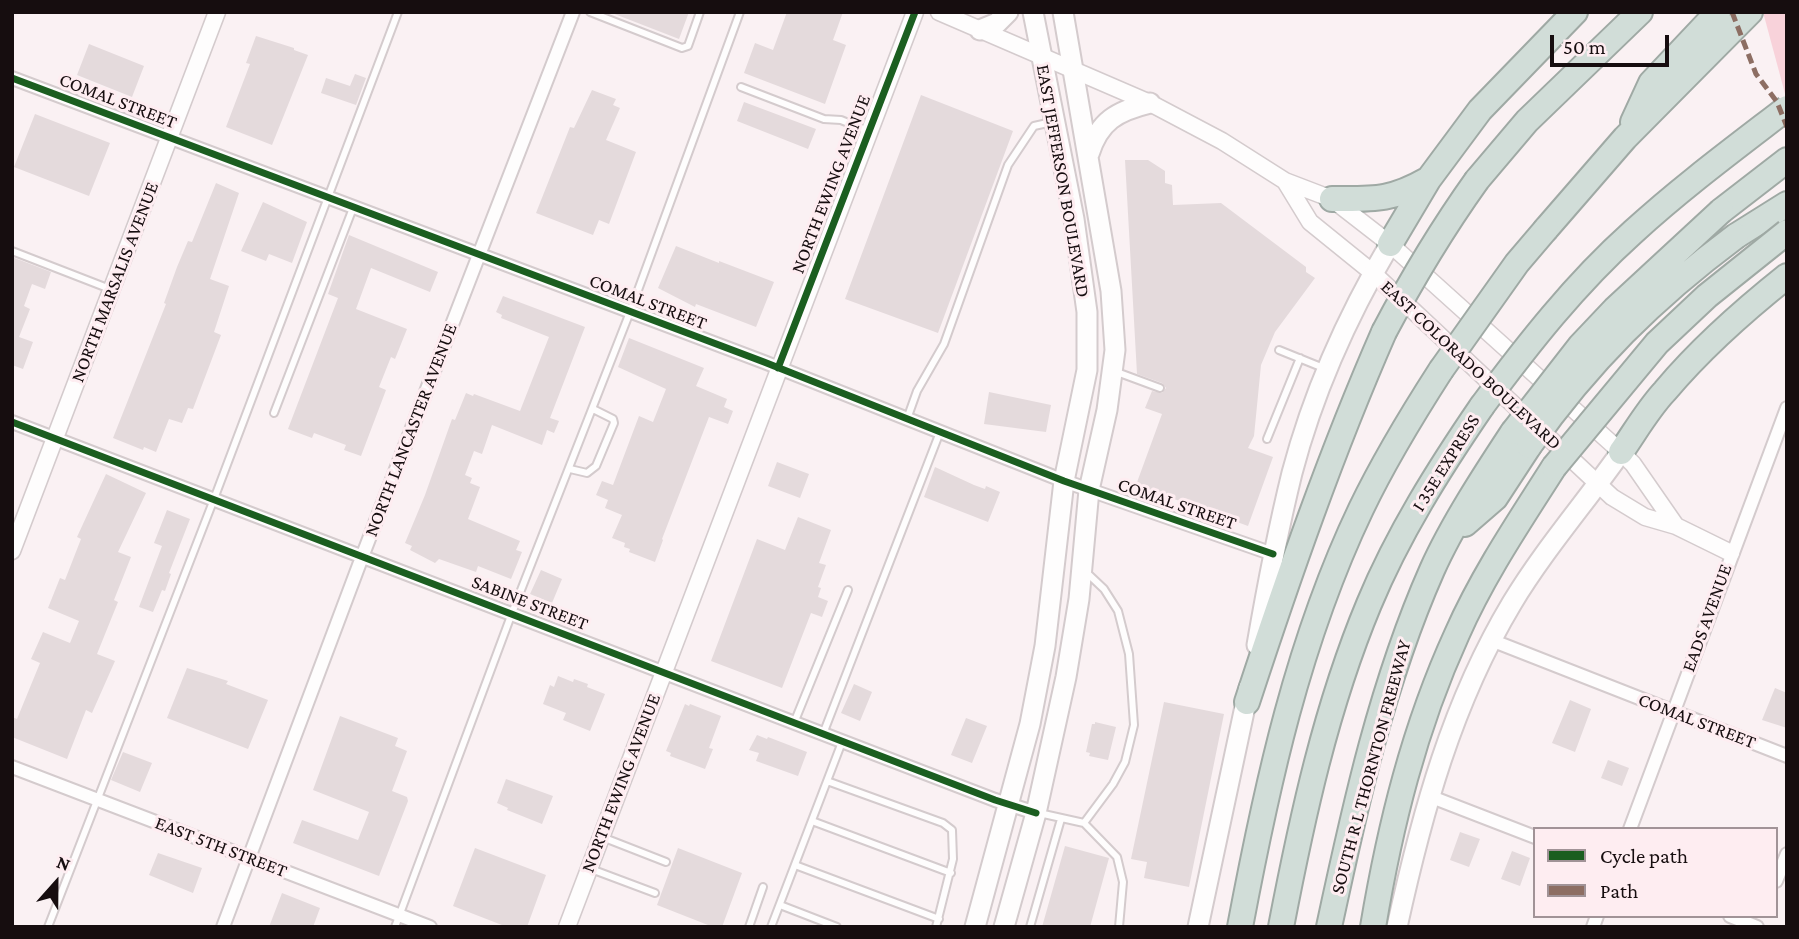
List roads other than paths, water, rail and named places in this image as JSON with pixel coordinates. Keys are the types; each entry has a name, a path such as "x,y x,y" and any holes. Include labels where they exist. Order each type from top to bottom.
{"highway":[{"path":"1390,244 1428,180 1480,110 1575,12"},
{"path":"1247,702 1300,545 1356,397 1410,281 1477,180 1527,121 1640,12"},
{"path":"1240,927 1283,722 1338,561 1362,508 1399,438 1441,370 1517,263 1625,138 1718,12"},
{"path":"1670,78 1750,12"},
{"name":"I 35E EXPRESS","path":"1281,927 1301,824 1327,727 1352,649 1369,604 1407,526 1457,443 1528,342 1574,290 1632,232 1787,108"},
{"path":"1521,439 1580,346 1615,309 1721,211 1787,160"},
{"path":"1332,199 1381,200 1403,193 1428,180"},
{"path":"1521,439 1652,303 1737,236 1787,204"},
{"path":"1373,927 1389,836 1426,707 1457,634 1489,570 1554,467 1657,343 1707,296 1787,232"},
{"path":"1621,452 1663,392 1739,314 1787,276"},
{"name":"SOUTH R L THORNTON FREEWAY","path":"1329,927 1370,752 1402,646 1433,567 1449,538 1495,498 1521,439"}],"main road":[{"path":"981,30 997,23 1008,12"},
{"name":"EAST JEFFERSON BOULEVARD","path":"975,927 1030,724 1045,646 1064,481 1087,370 1087,312 1074,219 1033,12"},
{"name":"EAST JEFFERSON BOULEVARD","path":"1004,927 1036,813 1066,677 1082,568 1089,490 1107,410 1115,350 1111,291 1063,12"},
{"path":"1089,155 1095,134 1104,124 1134,107 1150,103"},
{"path":"1198,927 1247,702 1273,554 1293,470 1328,370 1373,273 1390,244"},
{"path":"1397,927 1429,796 1465,692 1491,640 1544,555 1621,452"}],"street":[{"name":"NORTH MARSALIS AVENUE","path":"12,551 217,12"},
{"name":"NORTH LANCASTER AVENUE","path":"223,927 362,557 573,12"},
{"name":"NORTH EWING AVENUE","path":"567,927 915,12"},
{"name":"EAST COLORADO BOULEVARD","path":"939,12 1150,103 1222,141 1285,181 1332,199 1390,244 1621,452 1633,464 1676,526"},
{"name":"COMAL STREET","path":"12,78 778,368 1064,481 1273,554"},
{"name":"EAST COLORADO BOULEVARD","path":"1285,181 1310,222 1373,273 1621,504 1645,517 1676,526 1731,553"},
{"name":"EADS AVENUE","path":"1631,827 1787,408"},
{"name":"SABINE STREET","path":"12,422 794,723 1036,813"},
{"name":"COMAL STREET","path":"1491,640 1787,756"},
{"name":"EAST 5TH STREET","path":"12,767 249,858 397,921 430,927"},
{"path":"1429,796 1533,836"},
{"path":"1778,876 1787,854"},
{"path":"1735,921 1758,927"}],"lane":[{"path":"48,927 214,499 398,12"},
{"path":"590,12 682,48 688,46 701,12"},
{"path":"397,921 512,613 630,312 740,12"},
{"path":"741,87 824,119 841,120 868,131"},
{"path":"907,419 917,391 944,344 1008,165 1034,126 1054,122"},
{"path":"274,413 353,208"},
{"path":"12,251 111,290"},
{"path":"1279,349 1328,370"},
{"path":"1267,439 1300,358"},
{"path":"1112,371 1160,388"},
{"path":"570,469 587,472 596,466 614,423 614,419 608,415 593,409"},
{"path":"823,734 940,432"},
{"path":"1082,568 1104,589 1118,611 1129,654 1134,725 1125,762 1113,784 1084,822"},
{"path":"794,723 848,590"},
{"path":"771,927 842,741"},
{"path":"795,864 938,923 951,873 954,844 952,830 943,823 827,781"},
{"path":"1036,813 1061,820 1084,822 1118,856 1123,882 1119,927"},
{"path":"1030,927 1061,820"},
{"path":"812,821 951,873"},
{"path":"601,836 666,862"},
{"path":"589,868 655,893"},
{"path":"749,927 763,887"},
{"path":"780,905 838,927"}]}
